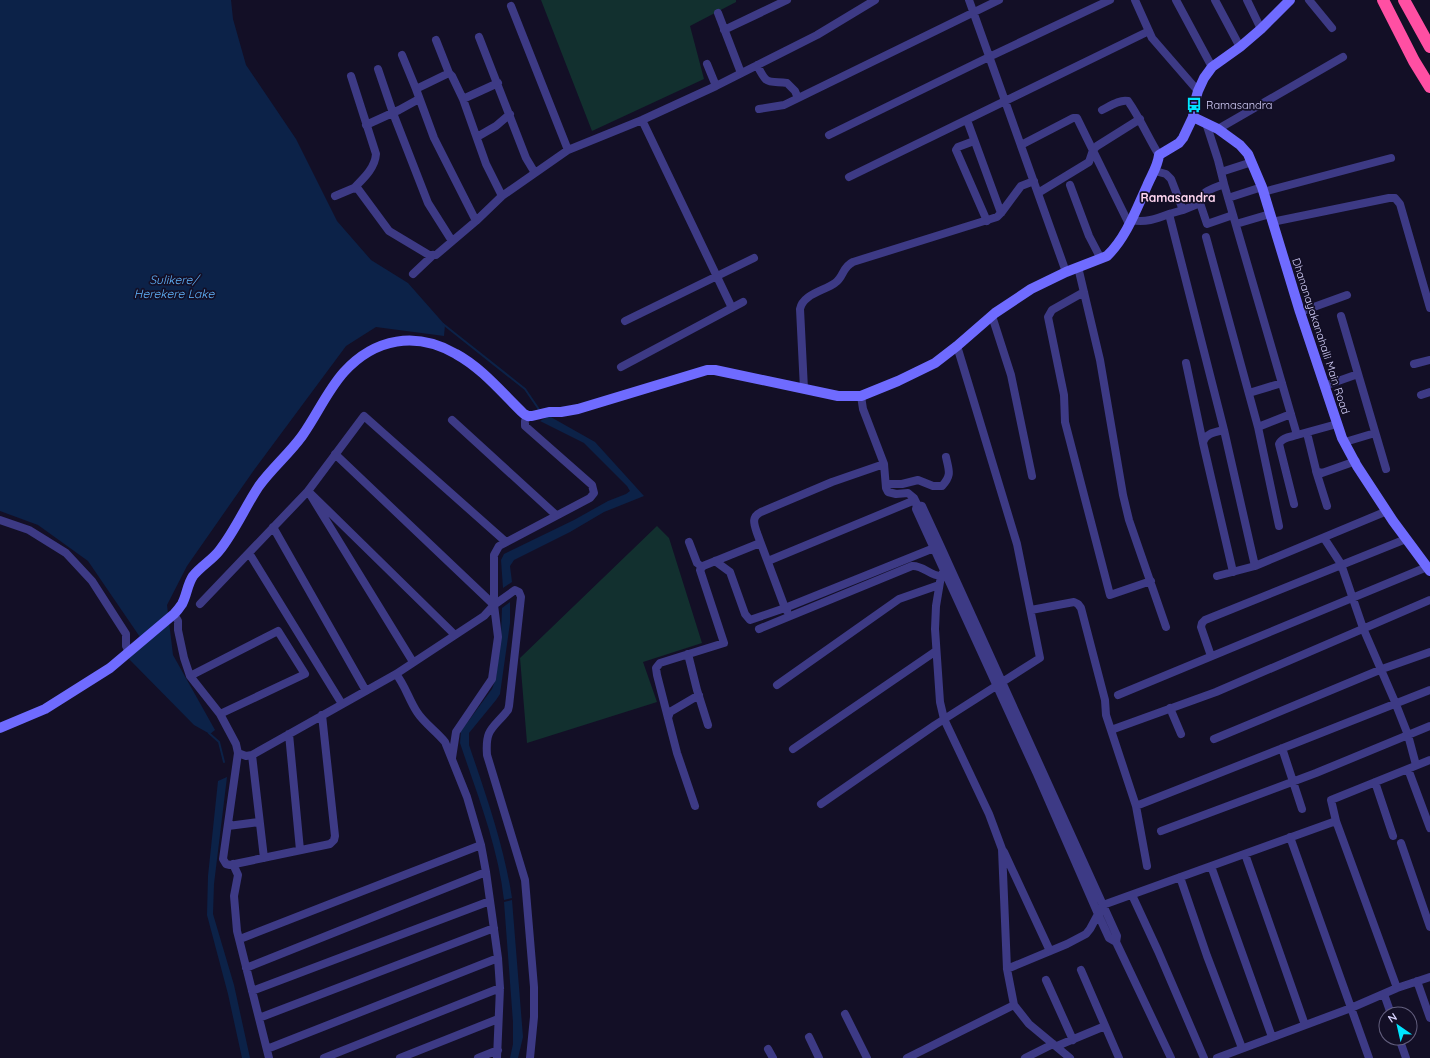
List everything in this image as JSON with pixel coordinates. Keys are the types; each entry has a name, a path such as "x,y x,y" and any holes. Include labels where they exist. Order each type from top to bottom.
{"highway":[{"path":"1383,0 1414,61 1430,87"},
{"path":"1404,0 1430,47"}],"street":[{"path":"724,30 787,0"},
{"path":"354,188 358,189 389,231 429,255 438,254 502,196 568,150 642,120 716,86 817,35 875,0"},
{"path":"969,0 1066,272"},
{"path":"759,109 784,105 999,0"},
{"path":"829,135 1110,0"},
{"path":"1135,0 1152,38 1198,91"},
{"path":"1176,0 1212,67"},
{"path":"1215,0 1240,47"},
{"path":"1247,0 1261,29"},
{"path":"452,759 456,732 492,679 498,637 494,605 494,555 499,546 590,498 594,493 594,488 525,426 525,421 532,416 549,412 561,412 578,409 707,370 715,370 838,396 862,396 935,363 992,316 1024,293 1066,272 1107,256 1112,251 1130,222 1154,170 1159,155 1181,140 1193,117 1194,105 1204,78 1212,67 1240,47 1261,29 1290,0"},
{"path":"1309,0 1332,28"},
{"path":"511,6 568,150"},
{"path":"718,13 741,73"},
{"path":"848,177 1006,102 1149,30"},
{"path":"479,36 526,158 535,173"},
{"path":"436,40 449,73 452,76 463,99 486,164 502,196"},
{"path":"402,55 434,138 476,221"},
{"path":"1218,129 1343,57"},
{"path":"707,64 716,86"},
{"path":"757,65 765,79 770,83 787,83 795,91 798,98"},
{"path":"378,70 393,113 428,202 452,241"},
{"path":"416,89 449,73"},
{"path":"335,196 354,188 368,174 376,160 376,154 351,76"},
{"path":"463,99 498,83"},
{"path":"366,125 419,99"},
{"path":"1102,110 1119,102 1125,100 1128,101 1140,119 1149,139 1159,155"},
{"path":"476,137 496,126 510,114"},
{"name":"Dhananayakanahalli Main Road","path":"1193,117 1218,129 1240,145 1248,154 1262,189 1300,312 1344,442 1387,511 1428,569"},
{"path":"1021,145 1075,118 1078,120 1130,222"},
{"path":"1038,193 1089,162 1093,150 1097,146 1140,119"},
{"path":"642,120 732,308"},
{"path":"967,120 1001,213"},
{"path":"1206,123 1297,435"},
{"path":"974,141 958,147 956,150 987,221"},
{"path":"1228,198 1391,158"},
{"path":"1221,172 1252,162"},
{"path":"1154,170 1166,174 1171,179 1183,210"},
{"path":"804,388 800,309 803,301 836,283 846,267 853,262 997,217 1021,186 1034,181"},
{"path":"1224,184 1203,194 1200,199 1200,203 1207,224 1233,215"},
{"path":"1070,185 1089,236 1100,258"},
{"path":"1236,224 1395,198 1400,204 1430,308"},
{"path":"1130,222 1152,220 1200,203"},
{"path":"1170,214 1224,430 1255,566"},
{"path":"1206,237 1258,427 1279,526"},
{"path":"412,274 433,255"},
{"path":"624,321 754,258"},
{"path":"1078,267 1100,360 1123,495 1129,520 1166,627"},
{"path":"1084,292 1052,310 1048,314 1064,395 1065,422 1110,595 1151,582"},
{"path":"1300,312 1347,295"},
{"path":"621,366 743,302"},
{"path":"992,316 1011,375 1032,476"},
{"path":"1341,316 1386,469"},
{"path":"0,728 45,709 110,668 173,615 182,605 188,584 193,576 218,552 224,544 254,494 266,477 299,440 333,385 359,358 376,347 391,342 411,340 433,345 456,354 477,369 524,414 532,416"},
{"path":"821,804 944,719 1040,658 1016,544 957,346"},
{"path":"1414,364 1430,360"},
{"path":"1186,363 1232,572"},
{"path":"1324,386 1358,374"},
{"path":"1249,394 1282,383"},
{"path":"1421,394 1430,392"},
{"path":"862,396 863,409 884,464 886,488 888,492 896,494 908,493 916,503 922,506 1098,914 1110,938 1116,942 1171,1058"},
{"path":"1258,427 1291,414"},
{"path":"200,604 308,491 364,416 506,542"},
{"path":"452,420 556,515"},
{"path":"1294,504 1279,444 1281,440 1337,424"},
{"path":"1203,443 1204,439 1208,435 1224,430"},
{"path":"1307,433 1326,506"},
{"path":"1344,442 1375,433"},
{"path":"335,454 494,605"},
{"path":"886,484 902,484 918,480 933,486 942,486 950,474 946,457"},
{"path":"1316,471 1322,473 1356,461"},
{"path":"789,617 760,543 754,518 758,513 832,482 884,464"},
{"path":"308,491 454,635"},
{"path":"308,491 413,662"},
{"path":"916,503 916,509 934,548 942,574 999,685 1103,905 1117,936 1116,942"},
{"path":"768,561 916,503"},
{"path":"1217,576 1255,566 1387,511"},
{"path":"0,520 29,530 66,553 92,581 126,634 126,646 131,651"},
{"path":"273,527 366,690"},
{"path":"1324,538 1341,564 1363,628 1382,670 1408,735 1416,765"},
{"path":"1211,656 1201,627 1205,620 1406,539"},
{"path":"690,542 697,563 702,567"},
{"path":"702,567 760,543"},
{"path":"715,562 730,572 745,614 750,620 785,608 934,548"},
{"path":"249,553 342,704"},
{"path":"758,629 912,566 917,565 932,575 942,574"},
{"path":"695,806 677,753 656,668 660,663 724,643 700,570 702,567"},
{"path":"1118,695 1352,597 1428,569"},
{"path":"942,574 936,606 935,629 940,702 944,719 989,814 1002,848 1050,951"},
{"path":"777,685 899,599 939,586"},
{"path":"238,753 246,756 252,755 396,674 484,616 494,605 515,590 519,592 521,597 509,706 508,710 488,734 486,746 487,755 525,880 534,987 534,1017 530,1058"},
{"path":"1111,730 1216,692 1430,600"},
{"path":"1031,610 1074,602 1080,606 1105,700 1106,716 1136,806 1147,866"},
{"path":"173,615 178,621 178,630 184,658 190,676 220,714 236,744 238,753 223,859 226,864 233,864 330,844 335,839 322,715"},
{"path":"190,676 278,631 305,674 220,714"},
{"path":"792,749 936,651"},
{"path":"1214,739 1382,670 1430,652"},
{"path":"688,654 708,726"},
{"path":"396,674 400,679 416,712 439,734 444,742 467,797 481,845 498,958 500,988 498,1054 478,1058"},
{"path":"1136,806 1395,702 1430,690"},
{"path":"668,718 670,712 699,695"},
{"path":"1170,708 1181,734"},
{"path":"1161,831 1316,773 1430,726"},
{"path":"290,734 300,850"},
{"path":"1282,748 1302,809"},
{"path":"252,755 264,858"},
{"path":"1397,988 1336,821 1330,800 1430,760"},
{"path":"1408,769 1430,828"},
{"path":"1375,782 1393,836"},
{"path":"1006,969 1067,944 1086,934 1103,905 1336,821"},
{"path":"228,826 260,822"},
{"path":"1290,837 1369,1058"},
{"path":"1401,843 1430,927"},
{"path":"240,939 481,845"},
{"path":"1002,848 1006,969 1014,1005 1029,1024 1070,1058"},
{"path":"1245,854 1305,1025"},
{"path":"233,864 238,875 234,896 237,931 270,1058"},
{"path":"1211,866 1272,1037"},
{"path":"246,968 486,872"},
{"path":"1180,877 1207,956 1242,1048"},
{"path":"1132,895 1204,1058"},
{"path":"252,992 490,901"},
{"path":"259,1018 494,928"},
{"path":"267,1049 498,958"},
{"path":"1081,970 1119,1058"},
{"path":"1217,1058 1351,1008 1397,988 1430,977"},
{"path":"1046,980 1073,1040"},
{"path":"1417,981 1430,1018"},
{"path":"324,1058 500,988"},
{"path":"1384,994 1388,1006"},
{"path":"907,1058 1014,1005"},
{"path":"845,1014 867,1058"},
{"path":"400,1058 498,1019"},
{"path":"1025,1058 1105,1026"},
{"path":"809,1038 819,1058"},
{"path":"1402,1046 1406,1058"},
{"path":"768,1049 773,1058"}],"green space":[{"path":"541,0 736,0 736,2 690,26 704,79 592,131"},
{"path":"657,526 669,538 702,643 643,662 657,702 527,743 520,658"}],"water":[{"name":"Sulikere/ Herekere Lake","path":"0,0 231,0 233,19 246,65 296,139 337,221 371,260 408,283 445,325 444,336 376,327 346,346 254,470 187,566 167,605 173,655 215,730 210,734 194,725 129,659 142,640 88,561 38,525 0,511"},
{"path":"549,416 595,442 644,496 604,512 570,532 514,560 510,566 512,582 503,588 501,560 504,554 630,491 627,486 584,443 540,421"},
{"path":"510,602 510,623 500,694 469,733 469,745 494,821 509,879 512,898 504,900 492,840 460,743 461,731 492,689 496,678 501,636 502,608"},
{"path":"227,777 214,884 213,914 234,985 250,1058 242,1058 228,994 207,915 208,876 218,781"},
{"path":"512,900 523,1037 518,1058 510,1058 513,1044 513,1022 504,902"}],"waterway":[{"path":"443,324 525,389 540,411"},
{"path":"209,733 219,742 224,762"}],"place":[{"name":"Ramasandra","path":"1194,105"}],"district":[{"name":"Ramasandra","path":"1178,197"}]}
